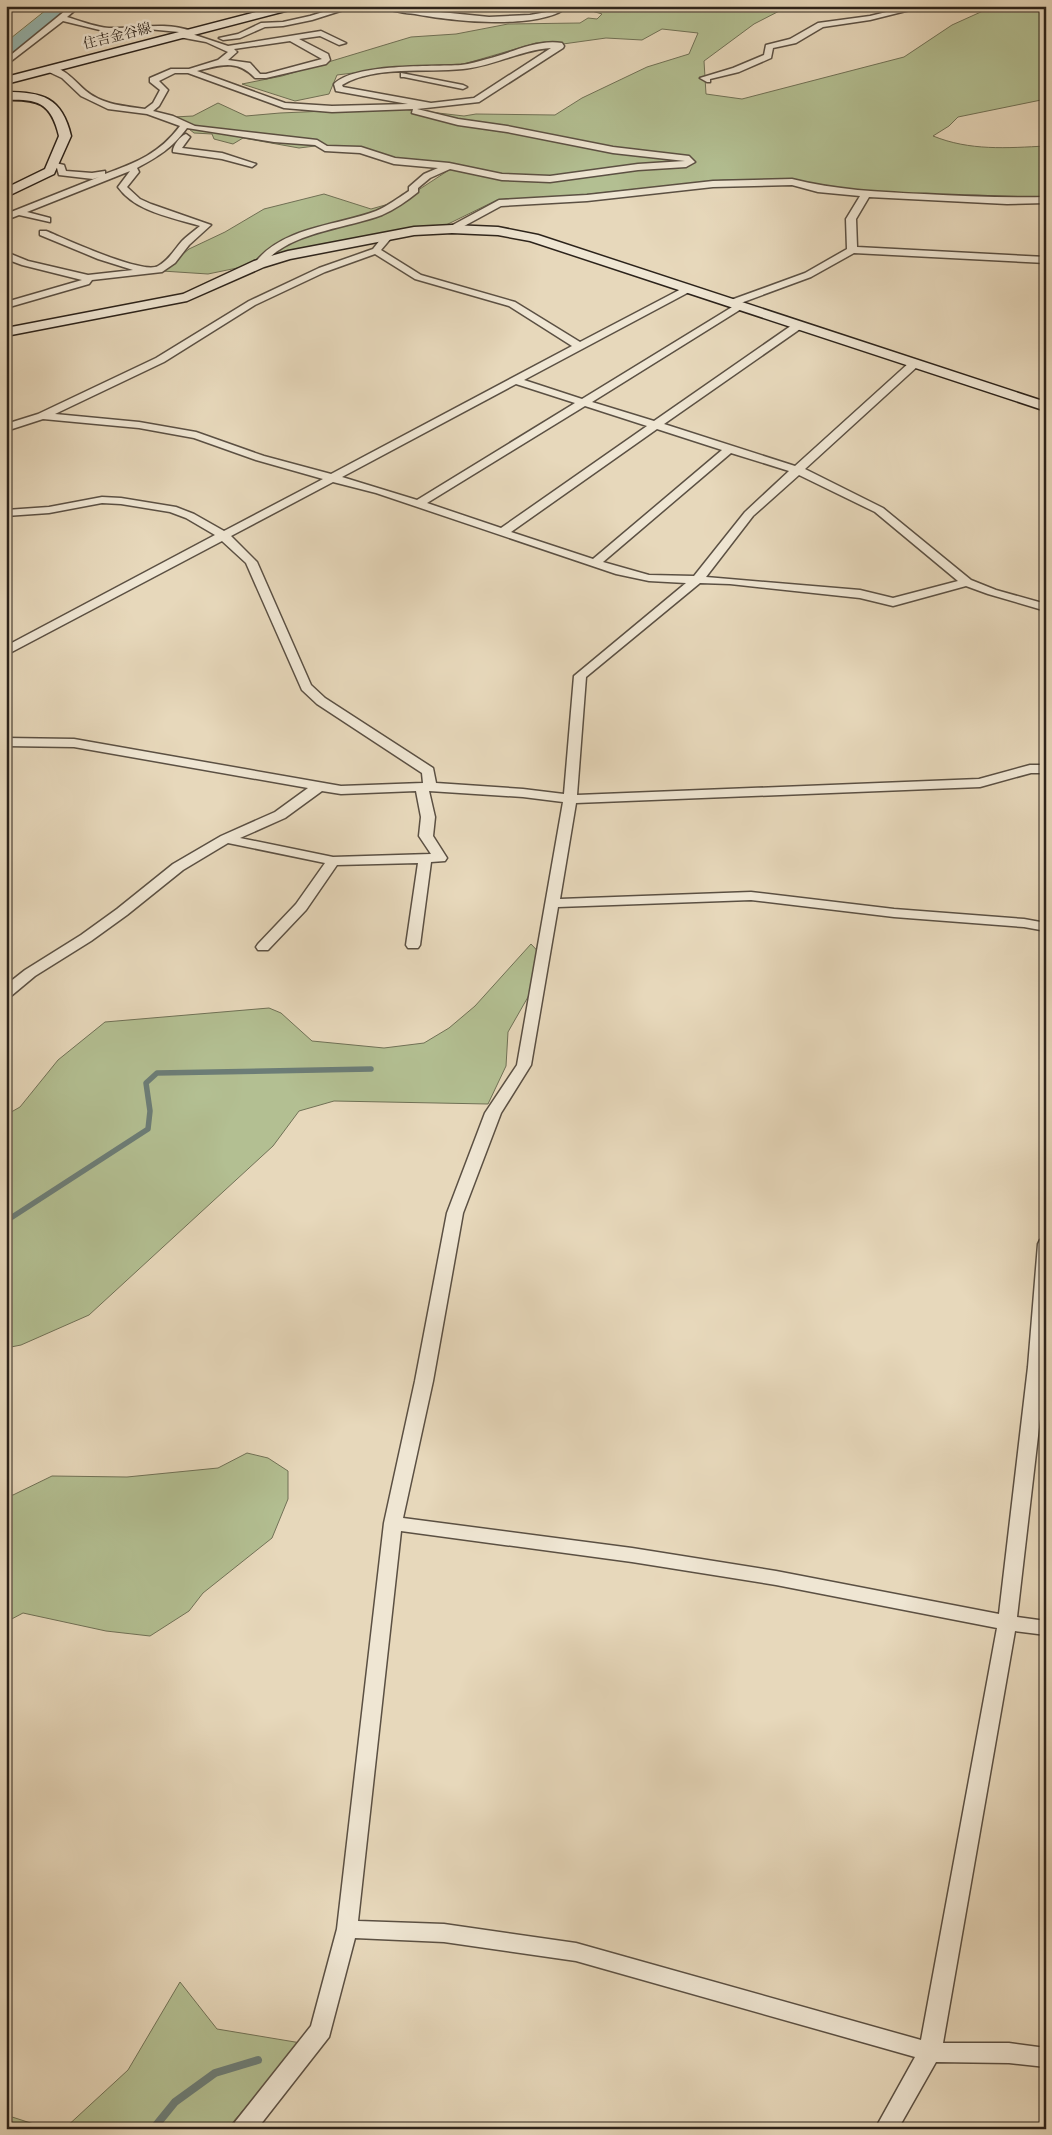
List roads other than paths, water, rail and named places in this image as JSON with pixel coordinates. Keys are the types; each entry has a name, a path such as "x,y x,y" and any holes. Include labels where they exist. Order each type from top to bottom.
{"street":[{"path":"6,63 76,6"},
{"path":"256,6 274,11"},
{"name":"住吉金谷線","path":"6,81 293,6"},
{"path":"209,40 240,36 264,25 283,24 312,18 352,6"},
{"path":"386,6 423,13 502,19 548,14 565,6"},
{"path":"707,80 704,78 736,70 768,56 769,47 793,41 821,25 870,18 922,6"},
{"path":"62,18 108,30 148,27 180,30 186,34 209,40 233,52 221,62"},
{"path":"228,48 321,33 342,43"},
{"path":"147,112 156,104 164,90 153,80 174,71 189,71 221,62 247,65 258,76 266,76 326,60 325,56 291,38"},
{"path":"189,71 284,105 332,109 431,106 476,100 560,46 532,46 490,61 468,66 405,68 385,71 348,78 338,84 339,89 431,106"},
{"path":"440,82 468,66"},
{"path":"50,69 65,76 84,94 111,107 147,112 170,118 189,126 274,139 317,143 325,148 360,150 394,161 449,166 502,177 550,179 691,162 689,160 613,150 506,129 458,122 398,106"},
{"path":"385,71 463,87"},
{"path":"6,96 39,97 44,99 52,107 65,136 55,164 50,171 6,193"},
{"path":"124,108 156,104"},
{"path":"189,126 176,150 222,156 252,164"},
{"path":"6,217 132,166 161,152 189,126"},
{"path":"55,164 61,167 62,173 93,176 124,166 132,166"},
{"path":"6,255 25,263 88,278 159,270 172,260 186,243 206,225 138,202 126,194 122,187 135,172 132,166"},
{"path":"259,264 261,258 295,237 373,215 396,205 416,190 412,189 426,176 449,166"},
{"path":"452,229 499,202 587,198 712,184 792,182 818,189 866,194 1007,201 1046,200"},
{"path":"852,250 851,219 866,194"},
{"path":"18,212 46,220"},
{"path":"6,332 187,297 259,264 288,255 414,231 452,229 498,231 533,238 1046,407"},
{"path":"43,233 101,257 148,272"},
{"path":"6,428 42,416 169,356 252,303 322,270 376,251 386,237"},
{"path":"418,504 584,402 736,304 808,275 852,250 1046,260"},
{"path":"376,251 418,277 512,304 580,347"},
{"path":"6,304 86,282 88,278"},
{"path":"6,651 688,289"},
{"path":"503,532 799,325"},
{"path":"243,2129 321,2030 347,1929 393,1523 424,1381 455,1214 493,1113 524,1065 570,799 580,676 698,580 749,514 914,364"},
{"path":"516,381 797,470 878,510 967,582 992,592 1046,608"},
{"path":"42,416 140,425 196,435 260,458 418,504 620,572 649,578 698,580 860,594 894,602 967,582"},
{"path":"595,563 729,449"},
{"path":"6,513 49,510 102,500 121,501 172,509 190,516 224,536 252,562 306,687 321,701 428,771 426,836 440,858 333,861 226,839"},
{"path":"6,742 74,743 341,790 426,788 523,793 570,799 980,783 1030,768 1046,769"},
{"path":"6,993 30,974 122,912 178,867 226,839 280,815 318,787"},
{"path":"413,945 424,859"},
{"path":"263,946 301,907 333,861"},
{"path":"552,903 751,896 894,912 1024,923 1046,927"},
{"path":"886,2129 930,2052 1007,1623 1037,1367 1046,1244"},
{"path":"393,1523 632,1555 766,1577 1007,1623 1046,1628"},
{"path":"347,1929 444,1933 576,1952 930,2052 1009,2053 1046,2058"}],"waterway":[{"path":"6,52 63,6"},
{"path":"6,1221 148,1129 150,1111 146,1083 157,1073 371,1069"},
{"path":"153,2129 175,2102 215,2073 258,2060"}]}
